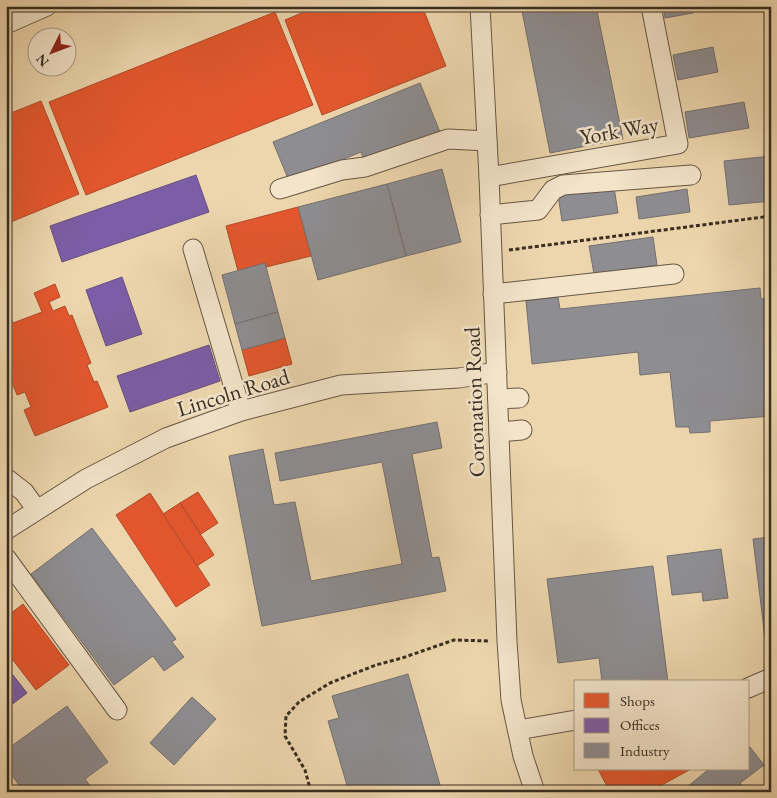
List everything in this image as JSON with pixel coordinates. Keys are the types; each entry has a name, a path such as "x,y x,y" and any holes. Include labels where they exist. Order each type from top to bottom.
{"street":[{"path":"6,24 47,6"},
{"name":"Coronation Road","path":"480,6 488,141 507,641 511,700 523,756 535,792"},
{"name":"York Way","path":"489,177 678,144 651,6"},
{"path":"280,190 342,170 365,167 448,139 488,141"},
{"path":"490,215 538,210 553,190 563,185 691,175"},
{"path":"193,249 241,411"},
{"path":"493,294 674,274"},
{"name":"Lincoln Road","path":"6,530 86,479 166,438 241,411 341,385 459,378 497,372"},
{"path":"498,399 519,398"},
{"path":"499,432 522,430"},
{"path":"6,478 24,492 37,510"},
{"path":"6,558 117,710"},
{"path":"750,687 771,678"},
{"path":"518,730 574,720"}],"path":[{"path":"491,252 771,216"},
{"path":"311,792 305,770 285,736 286,716 300,702 330,683 376,665 454,640 507,641"}],"building: Shops":[{"path":"318,6 422,6 446,66 322,115 285,20"},
{"path":"275,12 313,105 86,195 49,102"},
{"path":"41,101 79,194 6,224 6,115"},
{"path":"298,207 311,256 266,267 265,263 238,271 226,226"},
{"path":"55,284 60,297 49,302 53,311 65,306 69,316 72,315 91,363 87,365 94,382 97,381 108,407 35,436 24,410 31,407 25,392 17,395 6,367 6,307 13,323 42,312 34,293"},
{"path":"285,338 292,364 249,376 242,350"},
{"path":"198,492 218,523 201,534 180,503"},
{"path":"150,493 210,585 176,607 116,515"},
{"path":"180,503 214,555 197,566 163,514"},
{"path":"23,604 69,665 36,690 6,651 6,617"},
{"path":"599,770 689,770 649,792 610,792"}],"building: Offices":[{"path":"196,175 209,212 62,262 50,226"},
{"path":"122,277 142,334 106,346 86,290"},
{"path":"209,345 220,381 130,412 117,376"},
{"path":"6,666 27,693 6,709"}],"building: Industry":[{"path":"521,6 596,6 623,139 550,153"},
{"path":"663,6 691,6 693,13 665,18"},
{"path":"713,47 718,72 678,80 673,55"},
{"path":"420,83 440,132 365,163 361,152 289,181 273,142"},
{"path":"744,102 749,128 689,138 685,112"},
{"path":"771,156 771,201 729,205 724,161"},
{"path":"442,169 461,242 406,256 387,184"},
{"path":"387,184 406,256 318,280 298,207"},
{"path":"614,187 618,213 562,221 558,195"},
{"path":"687,189 690,212 639,219 636,197"},
{"path":"653,237 657,265 594,274 589,246"},
{"path":"265,263 278,312 235,324 222,275"},
{"path":"760,288 761,299 771,298 771,416 710,421 710,432 690,433 689,427 676,427 670,372 640,375 638,352 532,364 526,301 558,297 560,309"},
{"path":"278,312 285,338 242,350 235,324"},
{"path":"437,422 442,448 412,454 432,558 439,557 446,591 262,626 229,456 263,449 274,505 295,502 311,581 402,564 382,462 280,481 275,453"},
{"path":"92,528 176,639 172,642 184,657 164,671 153,656 114,685 31,574"},
{"path":"771,537 771,646 766,647 753,539"},
{"path":"721,549 728,598 703,601 702,592 672,595 667,556"},
{"path":"653,566 668,680 602,680 599,658 558,663 547,579"},
{"path":"408,674 442,792 349,792 328,721 339,718 332,696"},
{"path":"192,697 216,719 174,765 150,743"},
{"path":"67,706 108,762 85,779 94,791 24,792 6,767 6,750"},
{"path":"750,747 764,765 740,783 746,792 681,792 708,770 750,770"}]}
